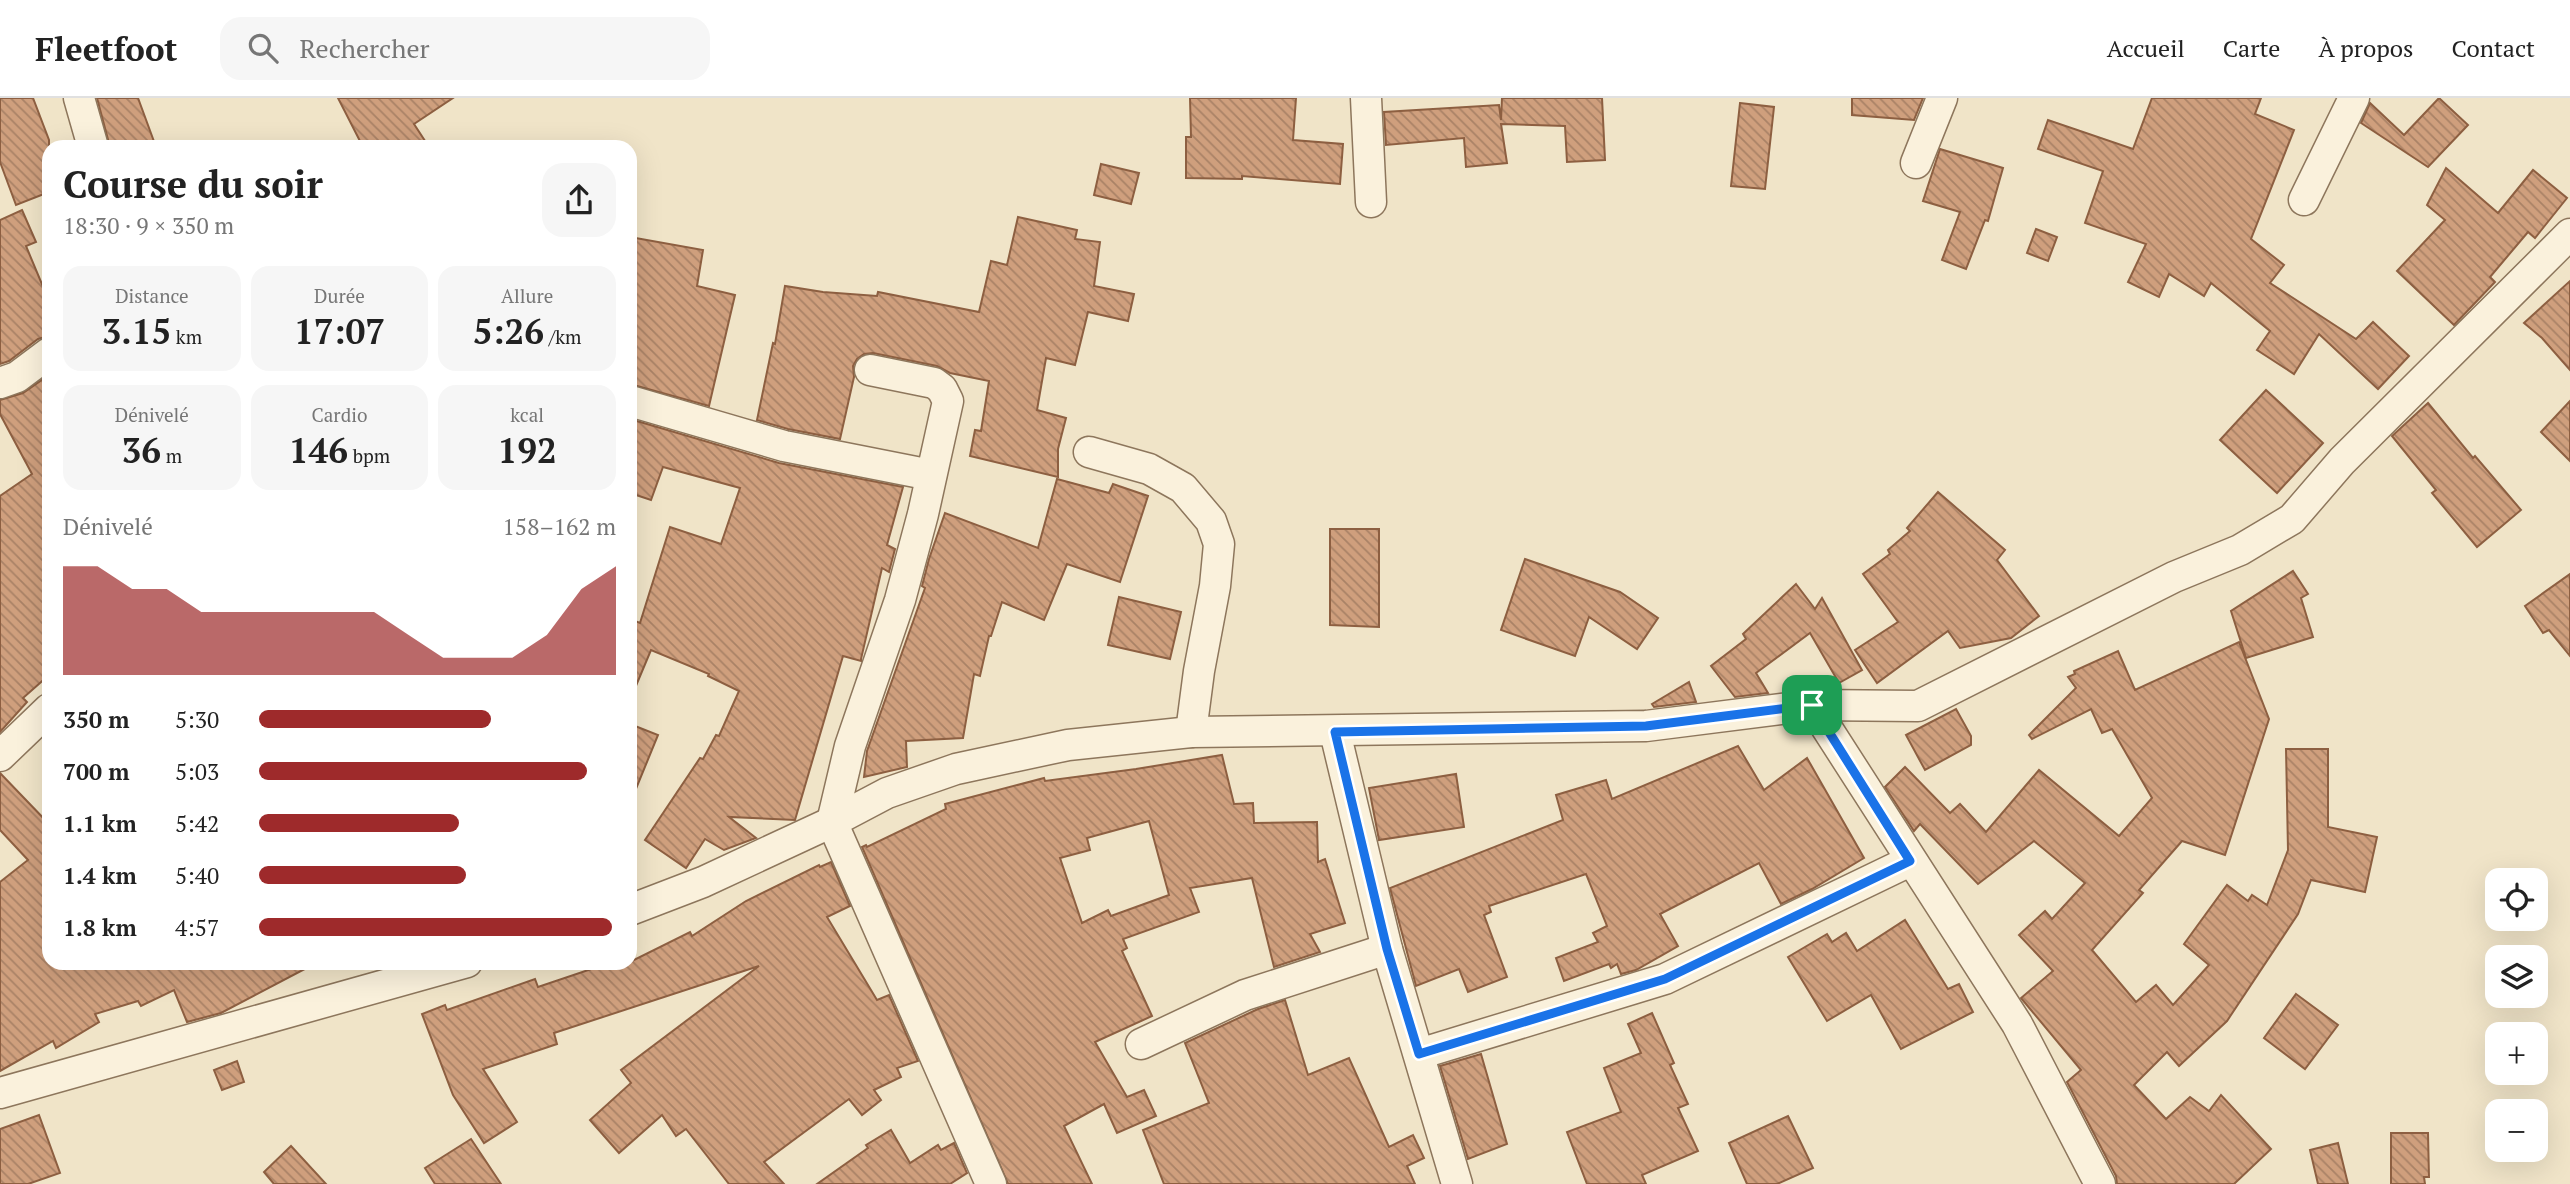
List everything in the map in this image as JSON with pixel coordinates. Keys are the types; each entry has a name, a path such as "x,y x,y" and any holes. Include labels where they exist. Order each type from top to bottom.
{"street":[{"path":"79,98 91,140"},
{"path":"1366,98 1371,202"},
{"path":"1916,163 1942,98"},
{"path":"2304,200 2354,98"},
{"path":"637,907 703,883 887,793 956,769 1068,745 1191,732 1646,726 1812,705 1918,706 2174,577 2240,550 2291,519 2342,461 2570,234"},
{"path":"0,383 17,377 42,358"},
{"path":"870,370 934,383 942,389 948,401 900,600 850,746 832,822 991,1184"},
{"path":"637,403 784,446 931,475"},
{"path":"1089,452 1149,469 1183,488 1211,521 1219,544 1215,586 1191,732"},
{"path":"1812,705 2017,1024 2100,1184"},
{"path":"0,756 42,716"},
{"path":"1335,732 1387,949 1457,1184"},
{"path":"1419,1054 1665,979 1910,861"},
{"path":"1141,1044 1245,995 1387,949"},
{"path":"0,1093 438,970"}],"building":[{"path":"0,98 33,98 49,140 42,140 42,195 16,205 0,162"},
{"path":"97,98 138,98 153,140 108,140"},
{"path":"338,98 453,98 414,124 424,140 359,140"},
{"path":"1190,98 1296,98 1293,140 1343,144 1340,184 1242,176 1242,179 1186,178 1186,137 1191,137"},
{"path":"1502,98 1602,98 1605,160 1567,162 1565,126 1501,124 1507,163 1466,167 1464,138 1386,145 1384,112 1499,105 1501,120"},
{"path":"1852,98 1923,98 1914,120 1852,115"},
{"path":"2152,98 2261,98 2255,114 2294,130 2251,239 2284,265 2270,283 2356,339 2373,322 2409,356 2378,389 2319,334 2294,374 2257,350 2270,331 2211,283 2204,296 2169,274 2159,297 2128,282 2146,244 2085,223 2103,171 2038,149 2048,120 2133,149"},
{"path":"2439,98 2468,125 2428,167 2361,123 2370,103 2404,135"},
{"path":"1740,103 1774,107 1765,189 1731,186"},
{"path":"1940,149 2003,168 1988,221 1985,220 1966,269 1942,260 1960,212 1923,201"},
{"path":"1101,164 1139,173 1131,204 1094,195"},
{"path":"2446,168 2498,213 2533,170 2567,198 2535,238 2528,232 2490,277 2495,282 2454,325 2397,271 2445,220 2427,205"},
{"path":"22,210 36,242 26,246 42,284 42,338 9,361 0,364 0,220"},
{"path":"1018,217 1077,230 1075,239 1100,242 1094,286 1134,294 1128,321 1088,312 1075,365 1046,358 1037,410 1066,418 1058,449 1058,477 970,456 975,430 981,431 989,381 950,373 937,366 873,353 864,354 853,366 854,377 840,439 757,420 785,286 877,296 878,292 979,312 991,261 1007,265"},
{"path":"2036,229 2057,237 2048,261 2027,253"},
{"path":"637,238 703,250 697,286 735,295 709,406 637,386"},
{"path":"2570,281 2570,370 2542,338 2524,323"},
{"path":"42,380 42,681 23,698 27,702 0,732 0,496 32,474 0,414 0,400 23,393"},
{"path":"2266,390 2323,443 2277,493 2220,440"},
{"path":"2570,401 2570,461 2541,432"},
{"path":"2428,403 2473,458 2475,456 2521,510 2477,547 2432,493 2436,490 2392,436"},
{"path":"637,421 779,463 903,487 887,545 895,549 889,572 882,568 861,661 843,656 795,820 729,817 756,838 724,850 705,839 686,868 645,840 700,758 703,759 716,735 719,736 739,691 708,676 709,674 651,650 637,683 637,622 640,623 670,527 721,544 740,488 663,467 651,500 637,495"},
{"path":"1057,479 1109,493 1113,484 1148,496 1120,582 1067,564 1044,620 1002,602 989,636 980,676 974,674 963,738 906,741 907,767 864,777 867,751 925,588 922,586 929,559 945,513 1038,548"},
{"path":"1938,492 2005,550 1997,560 2039,616 2011,638 1960,648 1948,631 1877,683 1855,650 1898,622 1863,574 1890,554 1888,550 1910,531 1907,528"},
{"path":"1330,529 1379,529 1379,627 1330,625"},
{"path":"1525,559 1620,592 1658,618 1637,649 1589,617 1575,656 1501,630"},
{"path":"2293,571 2308,594 2301,598 2313,637 2246,658 2231,611"},
{"path":"2570,574 2570,656 2549,630 2543,633 2525,606"},
{"path":"1796,584 1815,609 1822,598 1862,670 1839,683 1810,633 1756,673 1768,693 1735,697 1711,666 1746,639 1743,634"},
{"path":"1119,597 1181,612 1170,659 1108,645"},
{"path":"2239,642 2269,719 2225,855 2182,841 2139,890 2143,893 2092,950 2136,1002 2156,985 2173,1005 2209,965 2184,944 2227,885 2248,901 2252,895 2267,905 2288,850 2286,749 2328,749 2328,827 2377,837 2365,892 2311,880 2298,914 2227,1021 2179,1066 2167,1052 2134,1085 2166,1119 2190,1097 2209,1111 2221,1095 2271,1149 2234,1184 2117,1184 2116,1176 2067,1082 2081,1070 2021,998 2053,971 2019,935 2045,911 2052,919 2085,883 2034,841 1978,884 1920,824 1914,831 1885,787 1905,767 1950,813 1960,804 1986,832 2039,770 2119,836 2152,798 2112,729 2102,733 2091,709 2032,739 2029,735 2076,688 2068,677 2075,674 2074,671 2118,651 2135,690"},
{"path":"1689,682 1696,702 1654,707 1652,704"},
{"path":"1956,709 1971,736 1971,745 1925,770 1906,735"},
{"path":"637,727 658,735 637,786"},
{"path":"1738,746 1764,790 1807,758 1864,858 1781,904 1759,863 1660,914 1678,946 1636,970 1621,974 1617,964 1611,968 1609,964 1564,981 1556,958 1598,942 1593,933 1607,926 1586,874 1489,906 1491,912 1484,915 1507,977 1468,992 1459,969 1416,986 1390,888 1563,820 1556,795 1606,780 1612,799"},
{"path":"1222,755 1234,804 1253,803 1254,823 1317,822 1318,862 1325,859 1345,923 1310,934 1320,952 1274,967 1252,878 1190,888 1199,912 1123,939 1127,948 1122,951 1152,1016 1095,1042 1127,1097 1144,1090 1156,1116 1117,1133 1104,1104 1064,1126 1092,1184 1008,1184 862,847 946,809 945,804 1044,778 1045,781","holes":["1149,821 1169,895 1111,916 1108,910 1082,923 1060,858 1090,850 1087,838"]},
{"path":"0,773 42,817 42,970 303,970 221,1013 187,1022 174,990 141,1006 138,1001 95,1014 99,1022 56,1048 53,1041 0,1071 0,882 28,860 0,830"},
{"path":"1456,774 1464,827 1379,840 1369,788"},
{"path":"831,862 850,906 827,917 877,1000 889,995 918,1061 897,1068 901,1077 874,1090 881,1100 862,1115 849,1099 764,1162 784,1184 729,1184 686,1129 676,1136 662,1115 619,1153 590,1120 631,1083 621,1070 759,966 554,1033 557,1044 483,1069 517,1122 484,1143 453,1095 422,1014 445,1005 447,1010 535,979 538,987 588,970 637,970 637,958 690,932 692,936 746,901 819,865 820,867"},
{"path":"1905,920 1948,989 1959,984 1973,1012 1901,1049 1871,995 1827,1021 1788,957 1827,934 1832,942 1846,933 1857,951"},
{"path":"2296,994 2338,1025 2305,1069 2264,1038"},
{"path":"1285,1000 1308,1075 1349,1058 1389,1147 1413,1135 1424,1158 1407,1166 1415,1184 1164,1184 1143,1130 1209,1103 1185,1043 1258,1009"},
{"path":"1652,1013 1674,1063 1670,1065 1688,1104 1678,1108 1698,1151 1642,1175 1646,1184 1587,1184 1567,1132 1621,1112 1604,1068 1641,1053 1628,1024"},
{"path":"1481,1054 1507,1144 1468,1159 1440,1066"},
{"path":"237,1061 244,1082 222,1090 214,1070"},
{"path":"39,1115 60,1173 28,1184 0,1184 0,1129"},
{"path":"1788,1116 1813,1168 1777,1184 1747,1184 1729,1143"},
{"path":"891,1130 910,1163 938,1145 941,1150 954,1143 967,1173 950,1184 817,1184 868,1148 866,1145"},
{"path":"2391,1133 2428,1133 2429,1177 2424,1177 2425,1184 2391,1184"},
{"path":"471,1139 501,1184 435,1184 425,1168"},
{"path":"2338,1143 2348,1184 2318,1184 2310,1150"},
{"path":"291,1146 326,1184 274,1184 264,1172"}],"route":[{"path":"1812,705 1910,861 1665,979 1419,1054 1387,949 1335,732 1646,726 1812,705"}]}
